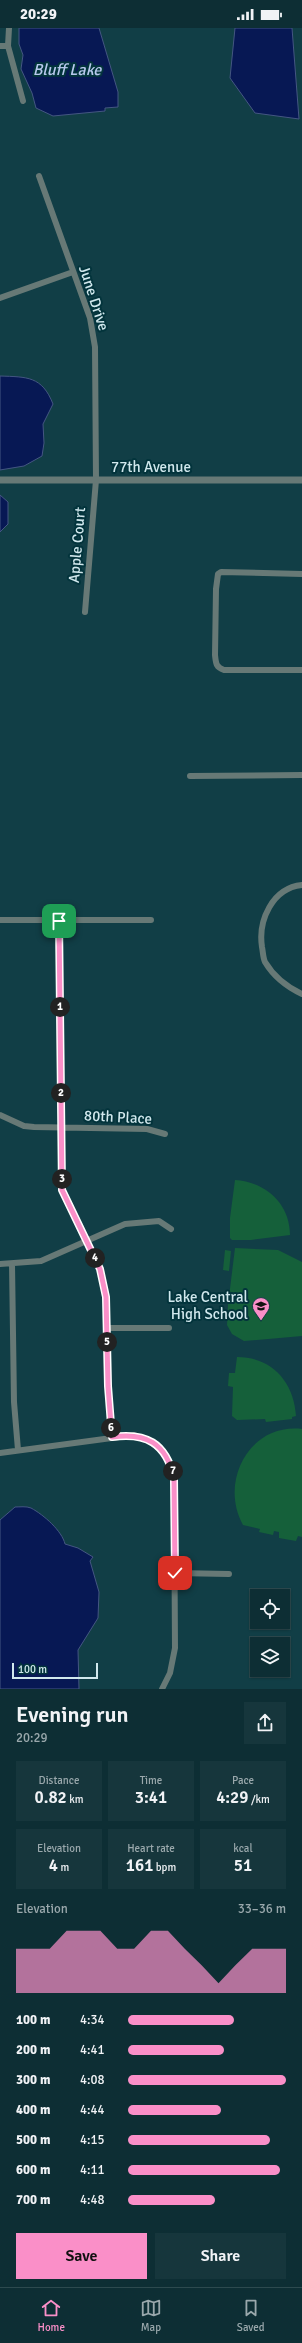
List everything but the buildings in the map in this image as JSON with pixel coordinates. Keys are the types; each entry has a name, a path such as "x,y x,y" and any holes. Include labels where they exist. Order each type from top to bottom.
{"street":[{"path":"9,28 8,46 23,101"},
{"path":"0,46 8,46"},
{"name":"June Drive","path":"40,176 72,272 90,318 96,347 96,480"},
{"path":"0,298 72,272"},
{"name":"77th Avenue","path":"0,480 302,480"},
{"name":"Apple Court","path":"85,612 96,480"},
{"path":"302,574 221,572 217,576 216,589 216,664 218,668 224,670 302,670"},
{"path":"190,776 302,776"},
{"path":"302,885 280,893 266,912 261,938 265,961 280,981 302,994"},
{"path":"0,920 151,920"},
{"path":"59,921 62,1190 100,1269 104,1283 106,1297 108,1402 112,1437"},
{"name":"80th Place","path":"0,1115 24,1126 147,1129 164,1134"},
{"path":"0,1264 41,1261 114,1227 136,1221 160,1221 171,1229"},
{"path":"12,1264 14,1402 18,1450"},
{"path":"107,1328 169,1328"},
{"path":"0,1453 126,1435 142,1437 156,1444 168,1458 174,1478 175,1648 170,1673 162,1689"},
{"path":"175,1573 229,1574"}],"green space":[{"path":"235,1180 256,1185 274,1196 286,1213 290,1235 251,1240 232,1240 230,1238 230,1218"},
{"path":"235,1248 278,1250 302,1262 302,1336 244,1341 232,1334 227,1325"},
{"path":"225,1250 231,1251 229,1271 223,1270"},
{"path":"237,1357 261,1361 279,1374 286,1382 291,1392 296,1416 292,1417 292,1419 266,1422 265,1419 237,1420 232,1416 233,1387 228,1386 229,1373 235,1373"},
{"path":"302,1429 302,1537 298,1536 296,1541 279,1538 279,1532 274,1531 273,1535 259,1532 260,1529 243,1525 236,1508 235,1491 237,1474 244,1459 254,1445 267,1435 283,1430"}],"water":[{"name":"Bluff Lake","path":"19,28 99,28 118,92 118,107 105,108 105,111 53,116 36,108 32,93 21,69 23,55 19,44"},
{"path":"235,28 292,28 299,119 255,113 230,78"},
{"path":"0,376 26,378 39,383 49,395 53,404 43,424 44,443 42,456 24,466 0,470"},
{"path":"0,495 8,502 8,524 0,532"},
{"path":"15,1507 27,1507 36,1511 47,1519 56,1529 65,1544 78,1548 93,1557 90,1561 99,1592 98,1618 78,1650 79,1689 0,1689 0,1520"}],"place":[{"name":"Lake Central High School","path":"261,1321"}],"route":[{"path":"59,921 62,1190 100,1269 104,1283 106,1297 108,1402 112,1437 126,1435 142,1437 156,1444 168,1458 172,1467 174,1478 175,1573"}]}
